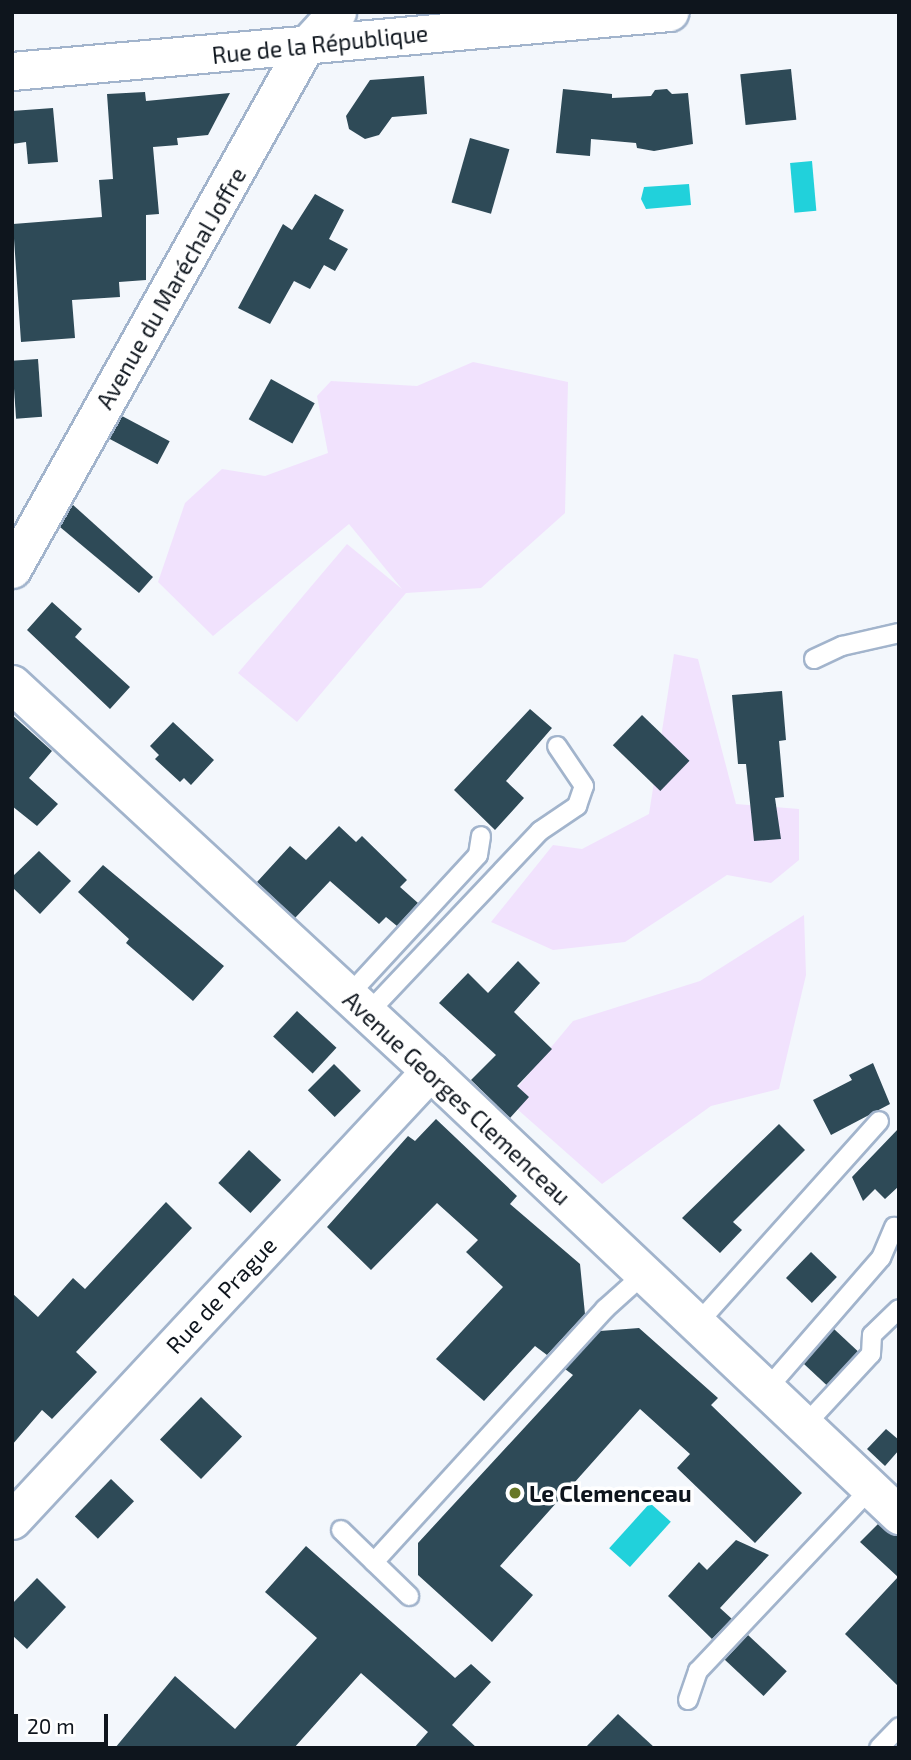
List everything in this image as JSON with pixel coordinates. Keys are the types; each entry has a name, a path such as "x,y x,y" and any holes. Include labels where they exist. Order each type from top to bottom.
{"street":[{"name":"Avenue du Maréchal Joffre","path":"12,569 304,48 337,12"},
{"name":"Rue de la République","path":"12,71 304,48 375,24 669,12"},
{"name":"Avenue Georges Clemenceau","path":"12,684 430,1071 899,1515"},
{"name":"Rue de Prague","path":"15,1512 430,1071"}],"lane":[{"path":"814,659 842,646 899,633"},
{"path":"357,1005 540,831 577,806 584,786 557,746"},
{"path":"357,1005 478,855 481,836"},
{"path":"698,1323 879,1121"},
{"path":"767,1389 881,1258 894,1227"},
{"path":"374,1562 605,1309 645,1273"},
{"path":"805,1425 871,1354 872,1335 899,1309"},
{"path":"688,1700 698,1671 871,1489"},
{"path":"341,1530 409,1596"},
{"path":"879,1748 899,1727"}],"shaded area":[{"path":"473,362 568,382 565,513 481,588 406,593 297,722 238,673 347,544 402,589 349,524 213,636 158,582 185,503 222,469 265,476 328,453 317,396 331,381 417,386"},
{"path":"674,654 698,659 736,804 799,809 799,860 771,883 727,875 625,942 553,950 491,922 553,845 582,849 649,814"},
{"path":"804,915 806,975 779,1089 711,1106 602,1184 507,1100 573,1021 700,981"}],"water":[{"path":"812,161 816,211 794,213 790,163"},
{"path":"689,184 691,205 646,209 641,199 644,187"},
{"path":"650,1503 671,1522 630,1567 609,1548"}],"building":[{"path":"791,69 796,120 746,125 740,74"},
{"path":"424,76 427,114 392,117 379,135 365,139 349,129 346,116 370,80"},
{"path":"563,89 612,94 612,98 651,96 655,90 667,89 672,94 688,93 693,144 654,151 637,148 636,143 591,139 590,156 556,153"},
{"path":"145,92 146,101 230,93 208,135 177,138 178,145 153,147 159,214 146,215 146,280 119,282 120,297 72,300 75,338 21,342 13,224 102,217 99,180 113,179 107,94"},
{"path":"53,108 58,162 28,164 26,142 12,144 12,111"},
{"path":"470,138 509,149 491,214 452,202"},
{"path":"315,194 344,210 329,239 348,249 335,271 324,265 310,289 294,281 270,324 238,308 283,224 292,230"},
{"path":"38,359 42,417 16,419 12,361"},
{"path":"271,379 315,403 292,443 249,419"},
{"path":"122,416 170,441 157,464 110,439"},
{"path":"72,504 153,577 139,593 60,527"},
{"path":"52,602 82,629 75,637 130,687 110,709 27,630"},
{"path":"782,691 786,740 779,741 784,797 775,798 781,839 754,841 746,764 738,764 732,695"},
{"path":"530,709 552,728 506,781 524,798 495,830 454,790"},
{"path":"12,715 52,751 29,778 58,804 37,826 12,806"},
{"path":"642,715 689,761 660,791 613,745"},
{"path":"173,722 214,760 191,785 184,778 180,782 155,759 159,755 150,746"},
{"path":"339,826 356,842 362,836 407,880 400,887 418,903 397,926 386,917 379,924 330,881 295,918 257,882 290,846 306,860"},
{"path":"39,851 71,881 40,914 12,887 12,877"},
{"path":"103,865 224,966 193,1001 126,943 129,939 78,892"},
{"path":"518,961 540,983 514,1012 552,1049 517,1086 529,1097 510,1118 471,1080 496,1055 439,1003 468,973 488,993"},
{"path":"297,1011 336,1048 313,1073 273,1037"},
{"path":"873,1063 890,1104 831,1135 813,1100 852,1080 849,1075"},
{"path":"334,1064 361,1091 335,1117 308,1090"},
{"path":"436,1119 517,1196 510,1204 580,1264 585,1314 547,1355 535,1346 484,1401 436,1359 503,1287 466,1252 478,1240 437,1203 371,1270 327,1227 408,1136 415,1141"},
{"path":"779,1124 805,1150 733,1222 742,1230 720,1253 682,1218"},
{"path":"899,1128 899,1186 885,1199 875,1189 863,1201 852,1177"},
{"path":"249,1150 281,1180 250,1213 218,1183"},
{"path":"166,1202 192,1228 76,1352 97,1372 52,1419 42,1410 12,1445 12,1293 38,1317 73,1278 85,1289"},
{"path":"811,1252 837,1277 812,1303 786,1278"},
{"name":"Le Clemenceau","path":"639,1328 718,1398 711,1405 802,1493 755,1543 677,1468 690,1454 640,1409 500,1566 533,1595 492,1642 418,1575 418,1543 573,1375 565,1369 600,1331"},
{"path":"834,1329 858,1352 827,1385 803,1363"},
{"path":"201,1397 242,1437 201,1479 160,1439"},
{"path":"886,1429 899,1440 899,1450 885,1466 867,1449"},
{"path":"111,1479 134,1501 98,1539 75,1516"},
{"path":"878,1524 899,1537 899,1687 845,1634 898,1577 860,1542"},
{"path":"736,1540 769,1555 720,1608 732,1619 712,1639 668,1596 699,1562 707,1570"},
{"path":"306,1546 455,1678 471,1664 491,1682 452,1725 477,1748 414,1748 428,1732 361,1673 294,1748 115,1748 175,1676 235,1729 317,1638 265,1592"},
{"path":"37,1578 66,1607 27,1649 12,1635 12,1604"},
{"path":"748,1635 787,1671 764,1696 725,1660"},
{"path":"618,1714 655,1748 585,1748"}],"place":[{"name":"Le Clemenceau","path":"515,1493"}]}
